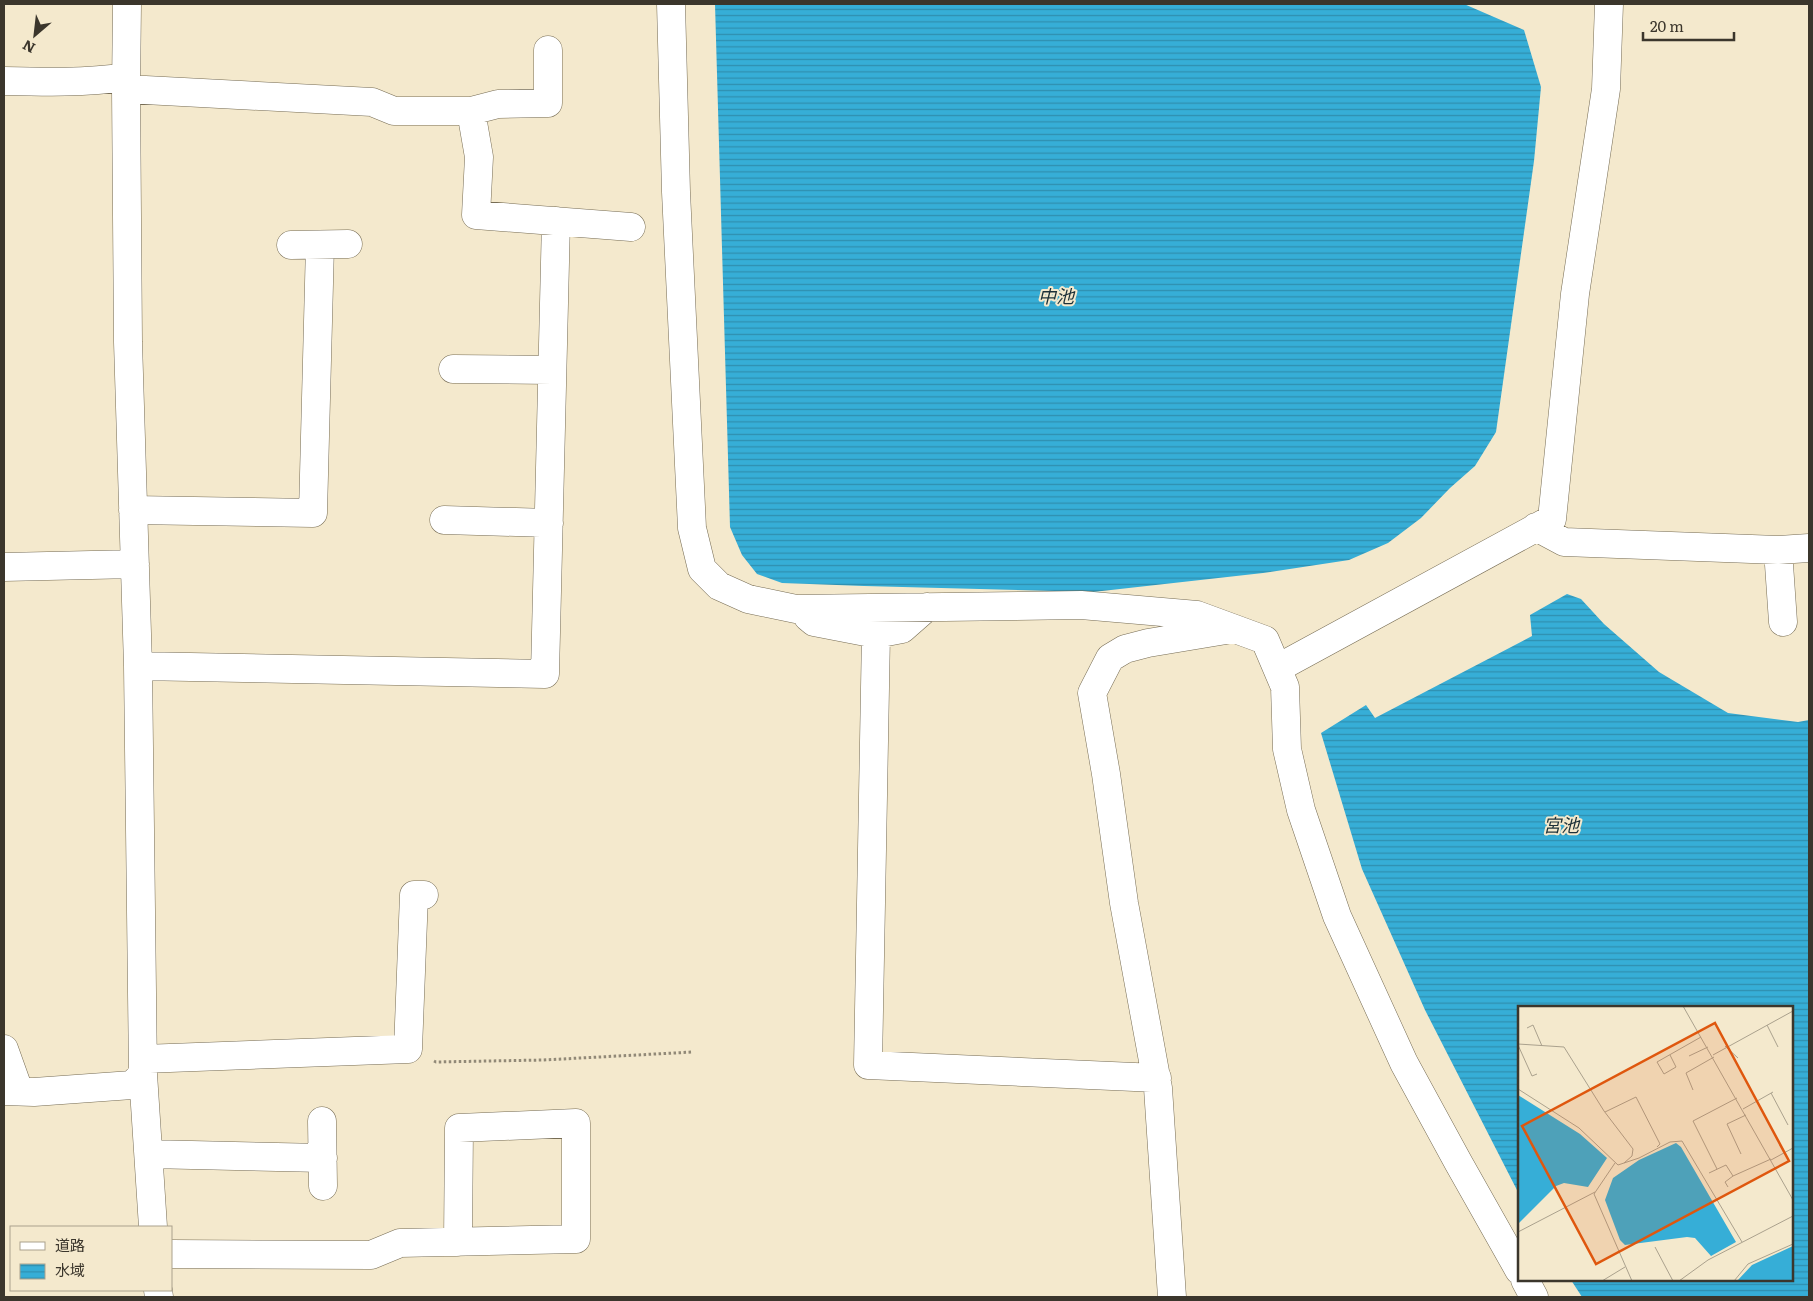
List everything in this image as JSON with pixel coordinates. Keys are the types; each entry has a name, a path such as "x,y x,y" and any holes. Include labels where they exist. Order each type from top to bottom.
{"street":[{"path":"127,4 128,342 138,666 143,1066 153,1226"},
{"path":"671,4 677,202 692,528 702,569 719,586 748,599 796,609 1081,605 1197,615 1265,640 1285,687 1287,749 1301,810 1337,916 1404,1062 1518,1268"},
{"path":"1278,668 1552,518 1575,294 1606,89 1609,4"},
{"path":"4,82 104,80 372,102 394,111 471,111 498,104 548,104 548,50"},
{"path":"471,111 479,157 476,216 631,227"},
{"path":"138,666 545,674 556,221"},
{"path":"291,245 348,244"},
{"path":"133,510 313,514 320,245"},
{"path":"453,369 552,370"},
{"path":"444,520 549,523"},
{"path":"1536,527 1564,542 1778,550 1809,548"},
{"path":"1778,550 1784,622"},
{"path":"4,567 135,564"},
{"path":"796,609 814,622 876,634 902,629 927,607"},
{"path":"1172,1297 1157,1078 1124,903 1106,774 1092,693 1110,658 1125,648 1236,628"},
{"path":"876,634 868,1065 1157,1078"},
{"path":"143,1066 408,1049 414,895 424,895"},
{"path":"4,1049 11,1091 132,1085 143,1066"},
{"path":"322,1121 323,1186"},
{"path":"172,1254 371,1255 400,1243 458,1242 576,1239 576,1123 458,1128 458,1242"},
{"path":"149,1154 323,1158"},
{"path":"1525,1281 1534,1297"}],"path":[{"path":"614,1056 692,1052"}],"water":[{"name":"中池","path":"715,4 1464,4 1524,30 1541,87 1534,161 1496,432 1475,466 1421,518 1388,543 1349,560 1263,573 1093,592 782,583 757,574 742,555 730,527"},
{"name":"宮池","path":"1567,594 1581,599 1604,624 1659,672 1728,713 1798,722 1809,720 1809,1297 1582,1297 1572,1281 1793,1281 1793,1006 1518,1006 1518,1192 1425,1010 1362,869 1321,733 1366,705 1375,718 1532,636 1530,615"}]}
